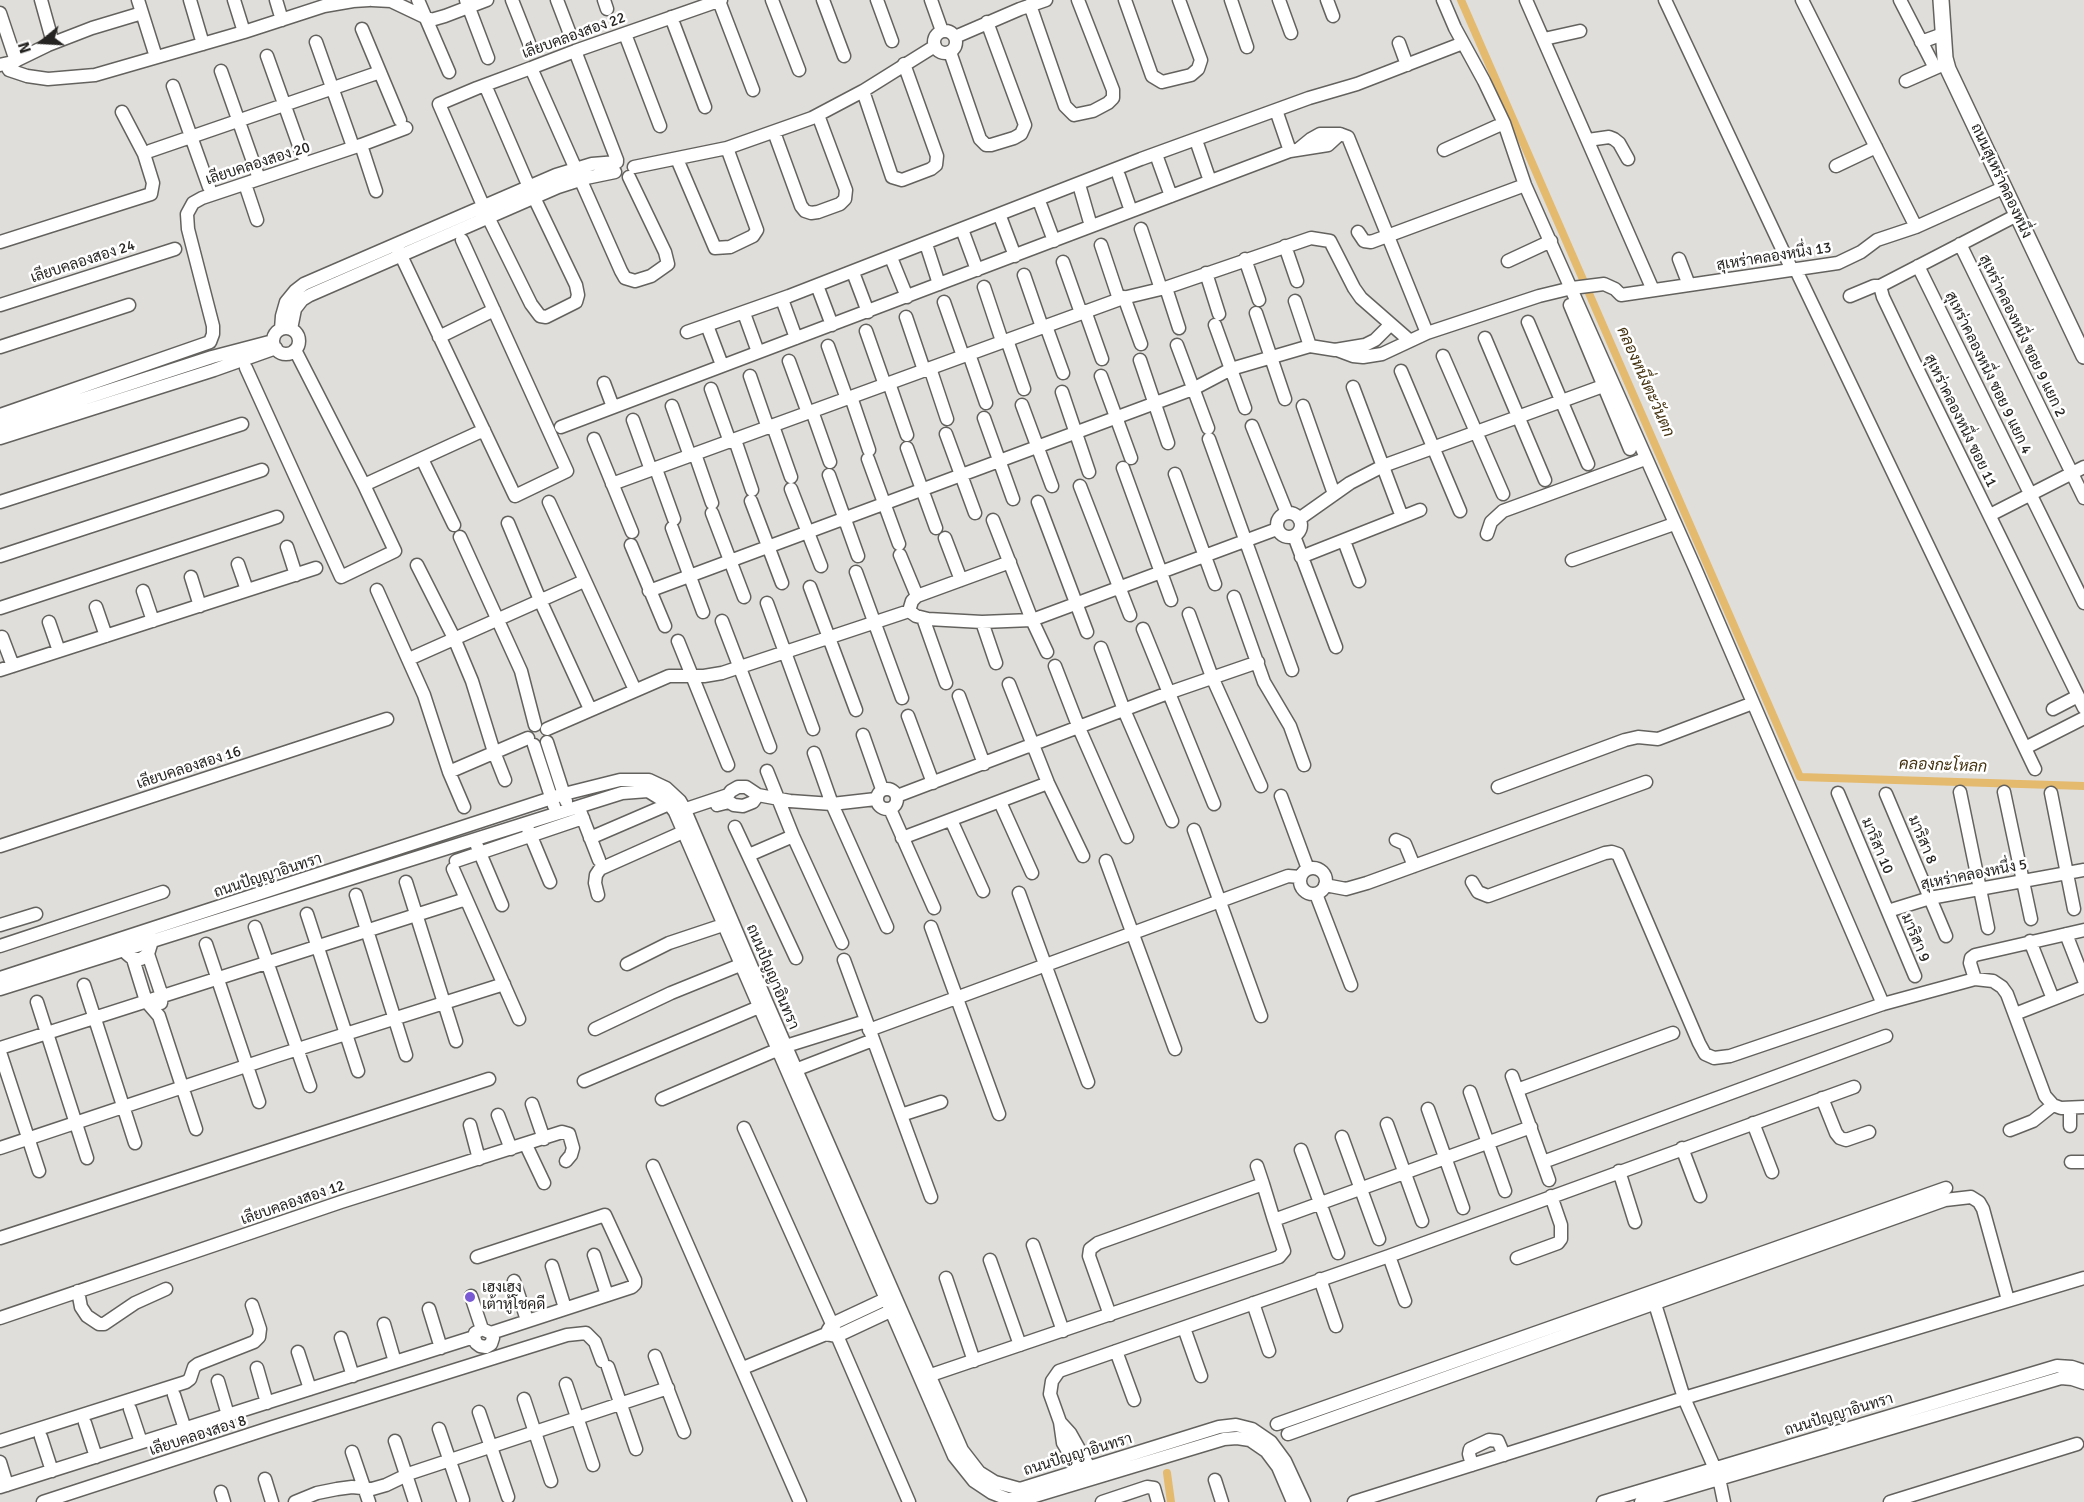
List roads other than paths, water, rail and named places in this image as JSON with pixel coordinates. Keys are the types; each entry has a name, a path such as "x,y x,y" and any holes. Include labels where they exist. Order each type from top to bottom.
{"main road":[{"name":"ถนนสุเหร่าคลองหนึ่ง","path":"1941,0 1943,34 1940,66 2005,187 2084,356"}],"street":[{"path":"41,0 53,43"},
{"path":"138,0 156,57"},
{"path":"190,0 203,44"},
{"path":"234,0 244,32"},
{"path":"276,0 282,20"},
{"path":"7,66 27,76 48,79 95,75 244,32 282,20 323,3 370,0 391,2 425,18 438,18 467,4 487,0"},
{"path":"418,0 448,72"},
{"path":"512,0 529,43"},
{"path":"556,0 570,34"},
{"path":"720,0 753,90"},
{"name":"เลียบคลองสอง 22","path":"485,212 439,104 575,51 720,0"},
{"path":"772,0 799,70"},
{"path":"823,0 844,56"},
{"path":"877,0 892,41"},
{"path":"931,0 942,31"},
{"path":"955,37 987,22 1046,0"},
{"path":"1030,5 1065,106 1074,115 1093,111 1113,98 1113,90 1078,0"},
{"path":"1125,0 1152,76 1162,82 1191,75 1198,69 1201,60 1179,0"},
{"path":"1231,0 1246,47"},
{"path":"1279,0 1291,33"},
{"path":"1327,0 1333,16"},
{"path":"1443,0 1504,123 1526,185 1574,288 1645,459 1883,1004"},
{"path":"1526,0 1653,290"},
{"path":"1665,0 2035,769"},
{"path":"1802,0 1916,227"},
{"path":"1900,0 1921,42 1940,66 1906,81"},
{"path":"467,4 488,58"},
{"path":"0,13 7,66"},
{"path":"7,66 53,43 142,13"},
{"path":"671,17 705,107"},
{"path":"950,52 980,139 986,145 991,145 1021,134 1025,126 987,22"},
{"path":"144,154 380,72 362,29"},
{"path":"942,31 949,32 955,37"},
{"path":"942,31 934,39 935,46 943,53 950,52 955,47 955,37"},
{"path":"1544,39 1580,31"},
{"path":"625,34 660,126"},
{"path":"1921,42 1943,34"},
{"path":"316,42 332,88 376,191"},
{"path":"1399,43 1407,65"},
{"path":"687,332 789,296 1141,159 1463,43"},
{"path":"575,51 620,177 676,159 727,148 818,115 935,46"},
{"path":"267,56 302,154"},
{"path":"862,91 892,177 902,180 931,169 936,165 937,156 904,64"},
{"path":"246,368 341,577 395,551 295,350 298,338 286,329 282,316 286,302 301,286 398,250 532,192 577,175 616,165 627,158 632,162 632,172 668,264 651,276 635,281 625,278 577,175 531,68"},
{"path":"221,70 257,173"},
{"name":"เลียบคลองสอง 20","path":"0,415 210,342 213,326 188,229 187,214 193,203 403,124 380,72"},
{"path":"485,85 576,285 578,295 576,302 546,317 536,313 485,212"},
{"path":"173,86 209,187"},
{"path":"0,242 151,194 153,183 144,154 122,112"},
{"path":"774,132 801,206 811,213 833,206 845,199 846,190 818,115"},
{"path":"1278,116 1295,150"},
{"path":"1444,150 1504,123"},
{"path":"561,427 1295,150 1320,134 1340,134 1348,137 1427,333"},
{"path":"1588,140 1609,137 1614,139 1619,143 1628,159"},
{"path":"1198,146 1210,181"},
{"path":"1836,166 1876,147"},
{"path":"676,159 715,248 730,247 753,237 757,230 727,148"},
{"path":"1158,160 1171,196"},
{"path":"1119,176 1131,211"},
{"path":"246,184 257,220"},
{"path":"1358,232 1367,242 1526,185"},
{"name":"สุเหร่าคลองหนึ่ง 13","path":"1335,350 1363,357 1382,354 1427,333 1539,296 1574,288 1610,285 1621,295 1838,262 1861,252 1877,240 1916,227 2005,187"},
{"path":"1080,188 1091,226"},
{"path":"1041,206 1054,241"},
{"path":"1851,296 1874,286 1880,286 2018,215"},
{"path":"1001,219 1015,255"},
{"path":"1141,229 1179,328"},
{"path":"963,232 977,270"},
{"path":"612,484 1122,298 1163,288 1311,238 1330,241 1361,298 1409,340"},
{"path":"398,250 515,496 567,471 462,240"},
{"path":"1508,261 1551,241"},
{"name":"สุเหร่าคลองหนึ่ง ซอย 9 แยก 2","path":"1960,244 2084,498"},
{"path":"1101,245 1141,344"},
{"path":"1285,246 1297,281"},
{"path":"927,247 939,284"},
{"name":"เลียบคลองสอง 24","path":"0,305 175,249"},
{"path":"1679,259 1689,285"},
{"path":"892,260 907,297"},
{"path":"1245,260 1259,300"},
{"path":"1063,262 1102,359"},
{"name":"สุเหร่าคลองหนึ่ง ซอย 9 แยก 4","path":"1917,266 2084,603"},
{"path":"1206,273 1231,369 1245,408"},
{"path":"854,275 868,312"},
{"path":"1024,275 1063,373"},
{"name":"สุเหร่าคลองหนึ่ง ซอย 11","path":"1880,286 1906,345 2084,708"},
{"path":"984,287 1024,389"},
{"path":"818,288 832,325"},
{"path":"1295,301 1310,346"},
{"path":"783,302 796,338"},
{"path":"944,302 986,403"},
{"path":"0,346 129,305"},
{"path":"1570,305 1630,449"},
{"path":"439,337 494,310"},
{"path":"1256,313 1285,399"},
{"path":"745,316 758,352"},
{"path":"906,317 947,419"},
{"path":"1528,322 1588,464"},
{"path":"650,591 1193,389 1231,369 1310,346 1335,350 1365,345 1375,340 1390,325"},
{"path":"708,328 722,365"},
{"path":"274,344 276,333 286,329"},
{"path":"866,331 887,384 922,489 961,580"},
{"path":"1485,338 1545,480"},
{"path":"274,344 283,353 295,350"},
{"path":"0,426 66,411 214,370 274,344"},
{"path":"1177,345 1292,670"},
{"path":"828,346 849,398 917,596"},
{"path":"1443,357 1503,494"},
{"path":"789,360 810,412 858,556"},
{"path":"1140,360 1168,443"},
{"path":"1401,371 1460,511"},
{"path":"750,376 821,566"},
{"path":"1101,376 1131,458"},
{"path":"604,383 613,407"},
{"path":"1299,519 1334,494 1383,466 1603,386"},
{"path":"1353,387 1402,517"},
{"path":"711,390 732,441 782,583"},
{"path":"1062,392 1089,472"},
{"path":"1022,405 1052,486"},
{"path":"672,406 693,455 744,597"},
{"path":"1303,406 1334,494"},
{"path":"0,438 66,411"},
{"path":"984,418 1013,499"},
{"path":"633,420 654,470 703,612"},
{"path":"0,502 242,424"},
{"path":"1252,426 1287,513"},
{"path":"364,485 484,430"},
{"path":"946,434 975,513"},
{"path":"594,439 632,531"},
{"path":"422,459 454,525"},
{"path":"1488,534 1491,522 1503,511 1645,459"},
{"path":"1990,515 2084,467"},
{"path":"1123,468 1171,600"},
{"path":"0,556 262,470"},
{"path":"1175,474 1215,584"},
{"path":"1080,486 1130,615"},
{"path":"549,502 635,690"},
{"path":"1038,502 1087,632"},
{"path":"1301,557 1420,510"},
{"path":"1277,529 1278,519 1287,513 1294,514 1299,519 1300,528 1294,536"},
{"path":"0,608 276,517"},
{"path":"993,519 1032,620 1047,652"},
{"path":"508,523 590,709"},
{"path":"1572,560 1674,524"},
{"path":"909,611 923,618 982,622 1032,620 1277,529"},
{"path":"1277,529 1284,536 1294,536"},
{"path":"1294,536 1336,647"},
{"path":"449,772 494,752 531,742 541,746 547,742 550,735 541,727 520,671 460,537"},
{"path":"1344,541 1359,581"},
{"path":"631,545 665,626"},
{"path":"287,547 296,575"},
{"path":"909,611 912,601 917,596 1010,562"},
{"path":"238,564 247,590"},
{"path":"417,565 453,638 474,688 505,780"},
{"path":"0,670 316,568"},
{"path":"855,572 902,698"},
{"path":"191,577 200,606"},
{"path":"410,659 497,618 584,581"},
{"path":"810,587 856,710"},
{"path":"378,590 410,659 449,772 464,807"},
{"path":"143,591 153,621"},
{"path":"1234,597 1268,691 1290,726 1304,765"},
{"path":"767,603 813,729"},
{"path":"96,606 106,636"},
{"path":"556,813 531,742 531,728 541,727 590,709 669,676 722,674 909,611"},
{"path":"1189,614 1212,677 1261,786"},
{"path":"923,618 946,682"},
{"path":"722,621 770,747"},
{"path":"49,622 59,651"},
{"path":"982,622 996,663"},
{"path":"1143,629 1214,804"},
{"path":"2,637 13,666"},
{"path":"678,641 728,765"},
{"path":"1101,648 1124,710 1172,821"},
{"path":"897,796 1168,693 1258,662"},
{"path":"1055,666 1079,728 1127,837"},
{"path":"1009,684 1048,783 1083,856"},
{"path":"959,696 984,764"},
{"path":"2053,709 2078,696"},
{"path":"1498,787 1625,740 1641,737 1658,739 1753,704"},
{"path":"908,716 933,783"},
{"path":"2025,748 2084,718"},
{"name":"เลียบคลองสอง 16","path":"0,846 387,719"},
{"path":"728,799 731,791 746,787 758,795 832,804 879,794 888,788 894,790 897,796 894,806 890,809 884,809 879,805 879,794 863,735"},
{"path":"547,742 564,794 576,811 599,860"},
{"path":"814,753 832,804 887,927"},
{"path":"767,771 793,836 842,943"},
{"name":"ถนนปัญญาอินทรา","path":"150,936 564,794 620,780 649,780 666,788 680,801 679,812 683,832 723,925 745,963 759,1007 782,1048"},
{"path":"1281,796 1304,873 1300,884 1303,890 1310,894 1321,889 1346,889 1646,782"},
{"path":"902,838 1048,783"},
{"name":"ถนนปัญญาอินทรา","path":"0,978 475,840 556,813 576,811 622,793 648,791 679,812 896,1309 925,1377 954,1456 974,1481 1008,1499 1025,1499 1224,1439 1237,1438 1250,1440 1266,1451 1278,1467 1293,1502"},
{"path":"1960,792 1988,928"},
{"path":"2004,792 2031,919"},
{"name":"มาริสา 10","path":"1839,793 1888,911"},
{"path":"2051,793 2074,909"},
{"name":"มาริสา 8","path":"1886,794 1946,936"},
{"path":"728,799 734,805 743,806 753,802 758,795"},
{"path":"590,838 728,799"},
{"path":"1000,802 1032,873"},
{"path":"521,808 550,882"},
{"path":"890,809 934,908"},
{"path":"519,1019 466,898 455,865 480,853 531,837 576,811"},
{"path":"951,820 983,891"},
{"path":"470,825 502,904"},
{"path":"735,827 796,958"},
{"path":"1194,830 1261,1016"},
{"path":"597,895 595,883 600,869 683,832"},
{"path":"749,855 793,836"},
{"path":"1396,840 1403,842 1408,848 1414,866"},
{"path":"1472,882 1478,892 1488,896 1605,853 1618,854 1699,1043 1705,1054 1714,1058 1730,1056 1883,1004 1975,979 1993,981 2007,994 2045,1096 2053,1105 2061,1108 2084,1107"},
{"path":"1106,861 1174,1049"},
{"name":"สุเหร่าคลองหนึ่ง 5","path":"1888,911 1930,898 2023,881 2072,869 2084,870"},
{"path":"792,1071 870,1031 1288,876 1319,870 1326,879 1321,889 1351,985"},
{"path":"406,882 456,1041"},
{"path":"0,946 163,892"},
{"path":"1019,893 1088,1082"},
{"path":"356,895 406,1055"},
{"path":"0,1048 466,898"},
{"name":"มาริสา 9","path":"1888,911 1915,976"},
{"path":"0,925 36,914"},
{"path":"307,914 358,1071"},
{"path":"627,964 669,943 723,925"},
{"path":"255,927 310,1086"},
{"path":"931,927 999,1114"},
{"path":"1975,979 1970,963 1971,958 1975,955 2084,930"},
{"path":"2066,934 2084,980"},
{"path":"150,936 148,954 162,996 159,1016"},
{"path":"2030,941 2053,999"},
{"path":"206,944 259,1102"},
{"path":"120,945 133,959 146,1001 159,1016 196,1129"},
{"name":"ถนนปัญญาอินทรา","path":"0,989 120,945"},
{"path":"133,959 141,959 148,954"},
{"path":"844,960 931,1197"},
{"path":"595,1029 671,993 745,963"},
{"path":"0,1148 298,1049 504,984"},
{"path":"84,985 135,1143"},
{"path":"2015,1014 2084,987"},
{"path":"37,1002 87,1158"},
{"path":"584,1081 759,1007"},
{"path":"662,1099 782,1048 870,1031"},
{"path":"1517,1090 1673,1033"},
{"path":"1543,1162 1886,1036"},
{"path":"0,1052 39,1171"},
{"path":"1512,1076 1549,1180"},
{"path":"0,1238 489,1079"},
{"path":"1084,1469 1063,1443 1060,1422 1050,1394 1052,1381 1059,1371 1389,1256 1854,1087"},
{"path":"1470,1092 1505,1191"},
{"path":"1822,1098 1840,1138 1846,1140 1869,1132"},
{"path":"901,1115 940,1102"},
{"path":"532,1104 544,1139"},
{"path":"2010,1130 2033,1121 2053,1105"},
{"path":"2070,1108 2070,1126"},
{"path":"1428,1109 1463,1208"},
{"path":"498,1115 512,1149"},
{"path":"1753,1123 1772,1172"},
{"path":"1387,1124 1422,1221"},
{"path":"470,1125 479,1159"},
{"path":"1274,1220 1531,1127"},
{"path":"744,1128 909,1502"},
{"name":"เลียบคลองสอง 12","path":"0,1318 341,1202 562,1132 569,1134 573,1152 566,1161"},
{"path":"1342,1137 1379,1239"},
{"path":"526,1144 544,1183"},
{"path":"1682,1148 1700,1196"},
{"path":"1301,1150 1338,1253"},
{"path":"653,1166 800,1502"},
{"path":"925,1377 1280,1257 1284,1251 1257,1166"},
{"path":"1619,1171 1635,1222"},
{"path":"1110,1315 1089,1256 1090,1249 1098,1243 1263,1184"},
{"path":"1277,1424 1946,1188"},
{"path":"1517,1258 1558,1243 1562,1239 1561,1225 1551,1196"},
{"path":"1288,1434 1945,1200 1971,1197 1979,1202 1983,1209 2008,1300"},
{"path":"0,1461 3,1486 607,1295 635,1284 605,1215 477,1257"},
{"path":"1033,1245 1064,1331"},
{"path":"594,1255 607,1295"},
{"path":"1389,1256 1405,1301"},
{"path":"990,1260 1020,1346"},
{"path":"552,1266 566,1308"},
{"path":"946,1278 974,1361"},
{"path":"1354,1502 1684,1398 2084,1278"},
{"path":"1320,1280 1336,1326"},
{"path":"514,1281 527,1320"},
{"path":"1656,1304 1663,1287"},
{"path":"78,1291 81,1307 87,1316 99,1324 104,1324 135,1303 166,1289"},
{"path":"1642,1294 1656,1304 1684,1398 1717,1473 1724,1502"},
{"path":"471,1296 482,1333"},
{"path":"832,1331 890,1296"},
{"path":"1252,1303 1269,1351"},
{"path":"0,1441 186,1382 198,1364 254,1342 259,1337 260,1329 252,1305"},
{"path":"429,1309 441,1348"},
{"path":"742,1368 832,1331 896,1309"},
{"path":"384,1324 395,1362"},
{"path":"1184,1328 1201,1376"},
{"name":"เลียบคลองสอง 8","path":"44,1502 282,1424 579,1332 591,1337 605,1364 636,1449"},
{"path":"341,1338 352,1376"},
{"path":"1116,1351 1134,1400"},
{"path":"298,1352 310,1389"},
{"path":"655,1356 684,1432"},
{"name":"ถนนปัญญาอินทรา","path":"1641,1502 1717,1473 2057,1366 2084,1371"},
{"path":"257,1368 267,1402"},
{"name":"ถนนปัญญาอินทรา","path":"925,1377 962,1450 980,1472 995,1482 1020,1489 1219,1427 1236,1425 1252,1429 1271,1442 1286,1461 1304,1502"},
{"name":"ถนนปัญญาอินทรา","path":"1603,1502 2061,1378 2084,1383"},
{"path":"218,1381 228,1415"},
{"path":"566,1384 593,1465"},
{"path":"295,1502 352,1487 364,1489 386,1485 450,1460 668,1388"},
{"path":"174,1395 184,1429"},
{"path":"524,1399 551,1481"},
{"path":"130,1409 141,1442"},
{"path":"479,1412 508,1497"},
{"path":"85,1423 96,1457"},
{"path":"439,1429 463,1500"},
{"path":"40,1437 52,1471"},
{"path":"1472,1465 1470,1449 1488,1440 1498,1442 1504,1455"},
{"path":"395,1441 415,1502"},
{"path":"1890,1502 1916,1498 2078,1444"},
{"path":"352,1452 369,1502"},
{"path":"265,1479 272,1502"},
{"path":"1215,1480 1222,1502"},
{"path":"1102,1502 1147,1487 1154,1488 1158,1502"}],"waterway":[{"name":"คลองหนึ่งตะวันตก","path":"1461,0 1800,777 2084,786"},
{"path":"1167,1473 1171,1502"}],"place":[{"name":"เฮงเฮง เต้าหู้โชคดี","path":"470,1297"}],"water label":[{"name":"คลองกะโหลก","path":"1943,766"}]}
